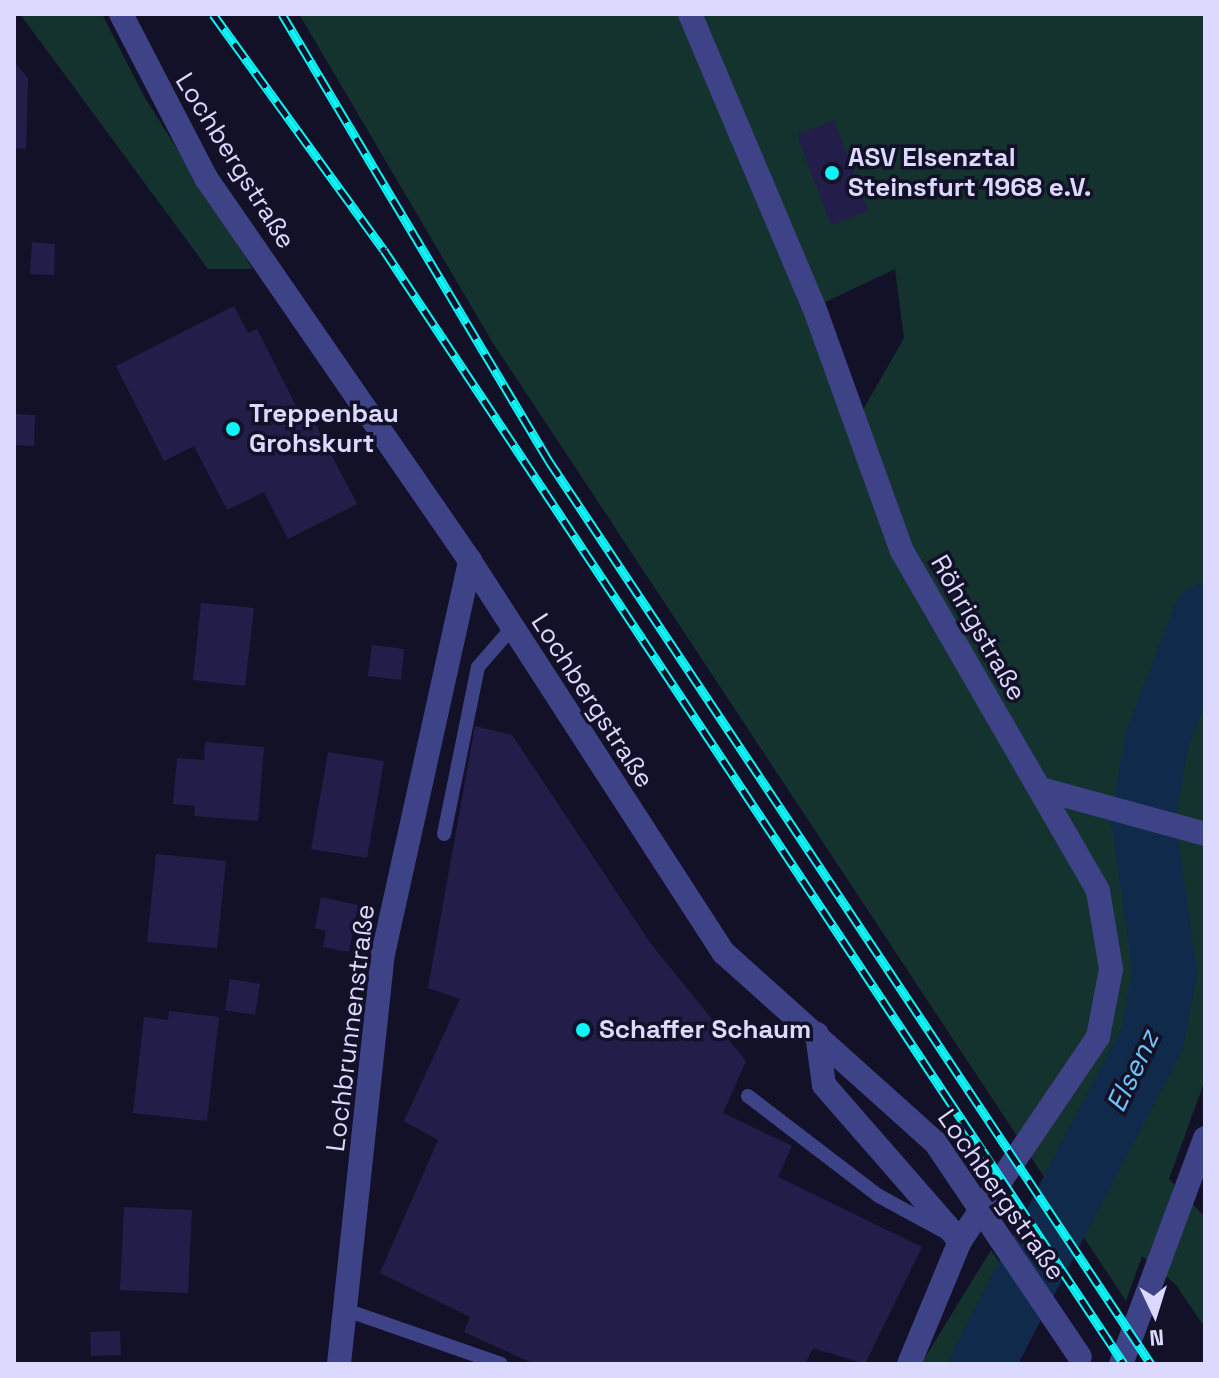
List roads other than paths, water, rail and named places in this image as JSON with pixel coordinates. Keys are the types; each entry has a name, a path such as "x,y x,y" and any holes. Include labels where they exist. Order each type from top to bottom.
{"street":[{"name":"Lochbergstraße","path":"121,14 206,178 470,561 511,629 724,953 935,1142 1082,1360"},
{"name":"Röhrigstraße","path":"690,14 814,307 902,551 1098,891 1111,969 1098,1037 960,1241 909,1364"},
{"name":"Lochbrunnenstraße","path":"339,1364 383,954 470,561"},
{"path":"1041,789 1116,805 1205,834"},
{"path":"817,1034 824,1085 960,1241"},
{"path":"1122,1363 1205,1138"}],"lane":[{"path":"444,834 478,667 511,629"},
{"path":"748,1096 879,1196 960,1241"},
{"path":"346,1310 501,1364"}],"waterway":[{"name":"Elsenz","path":"982,1364 1152,1039 1165,973 1143,819 1157,740 1205,616"}],"railway":[{"path":"213,14 384,250 1124,1364"},
{"path":"282,14 549,461 1151,1364"}],"place":[{"name":"ASV Elsenztal Steinsfurt 1968 e.V.","path":"832,173"},
{"name":"Treppenbau Grohskurt","path":"233,429"},
{"name":"Schaffer Schaum","path":"583,1030"}]}
